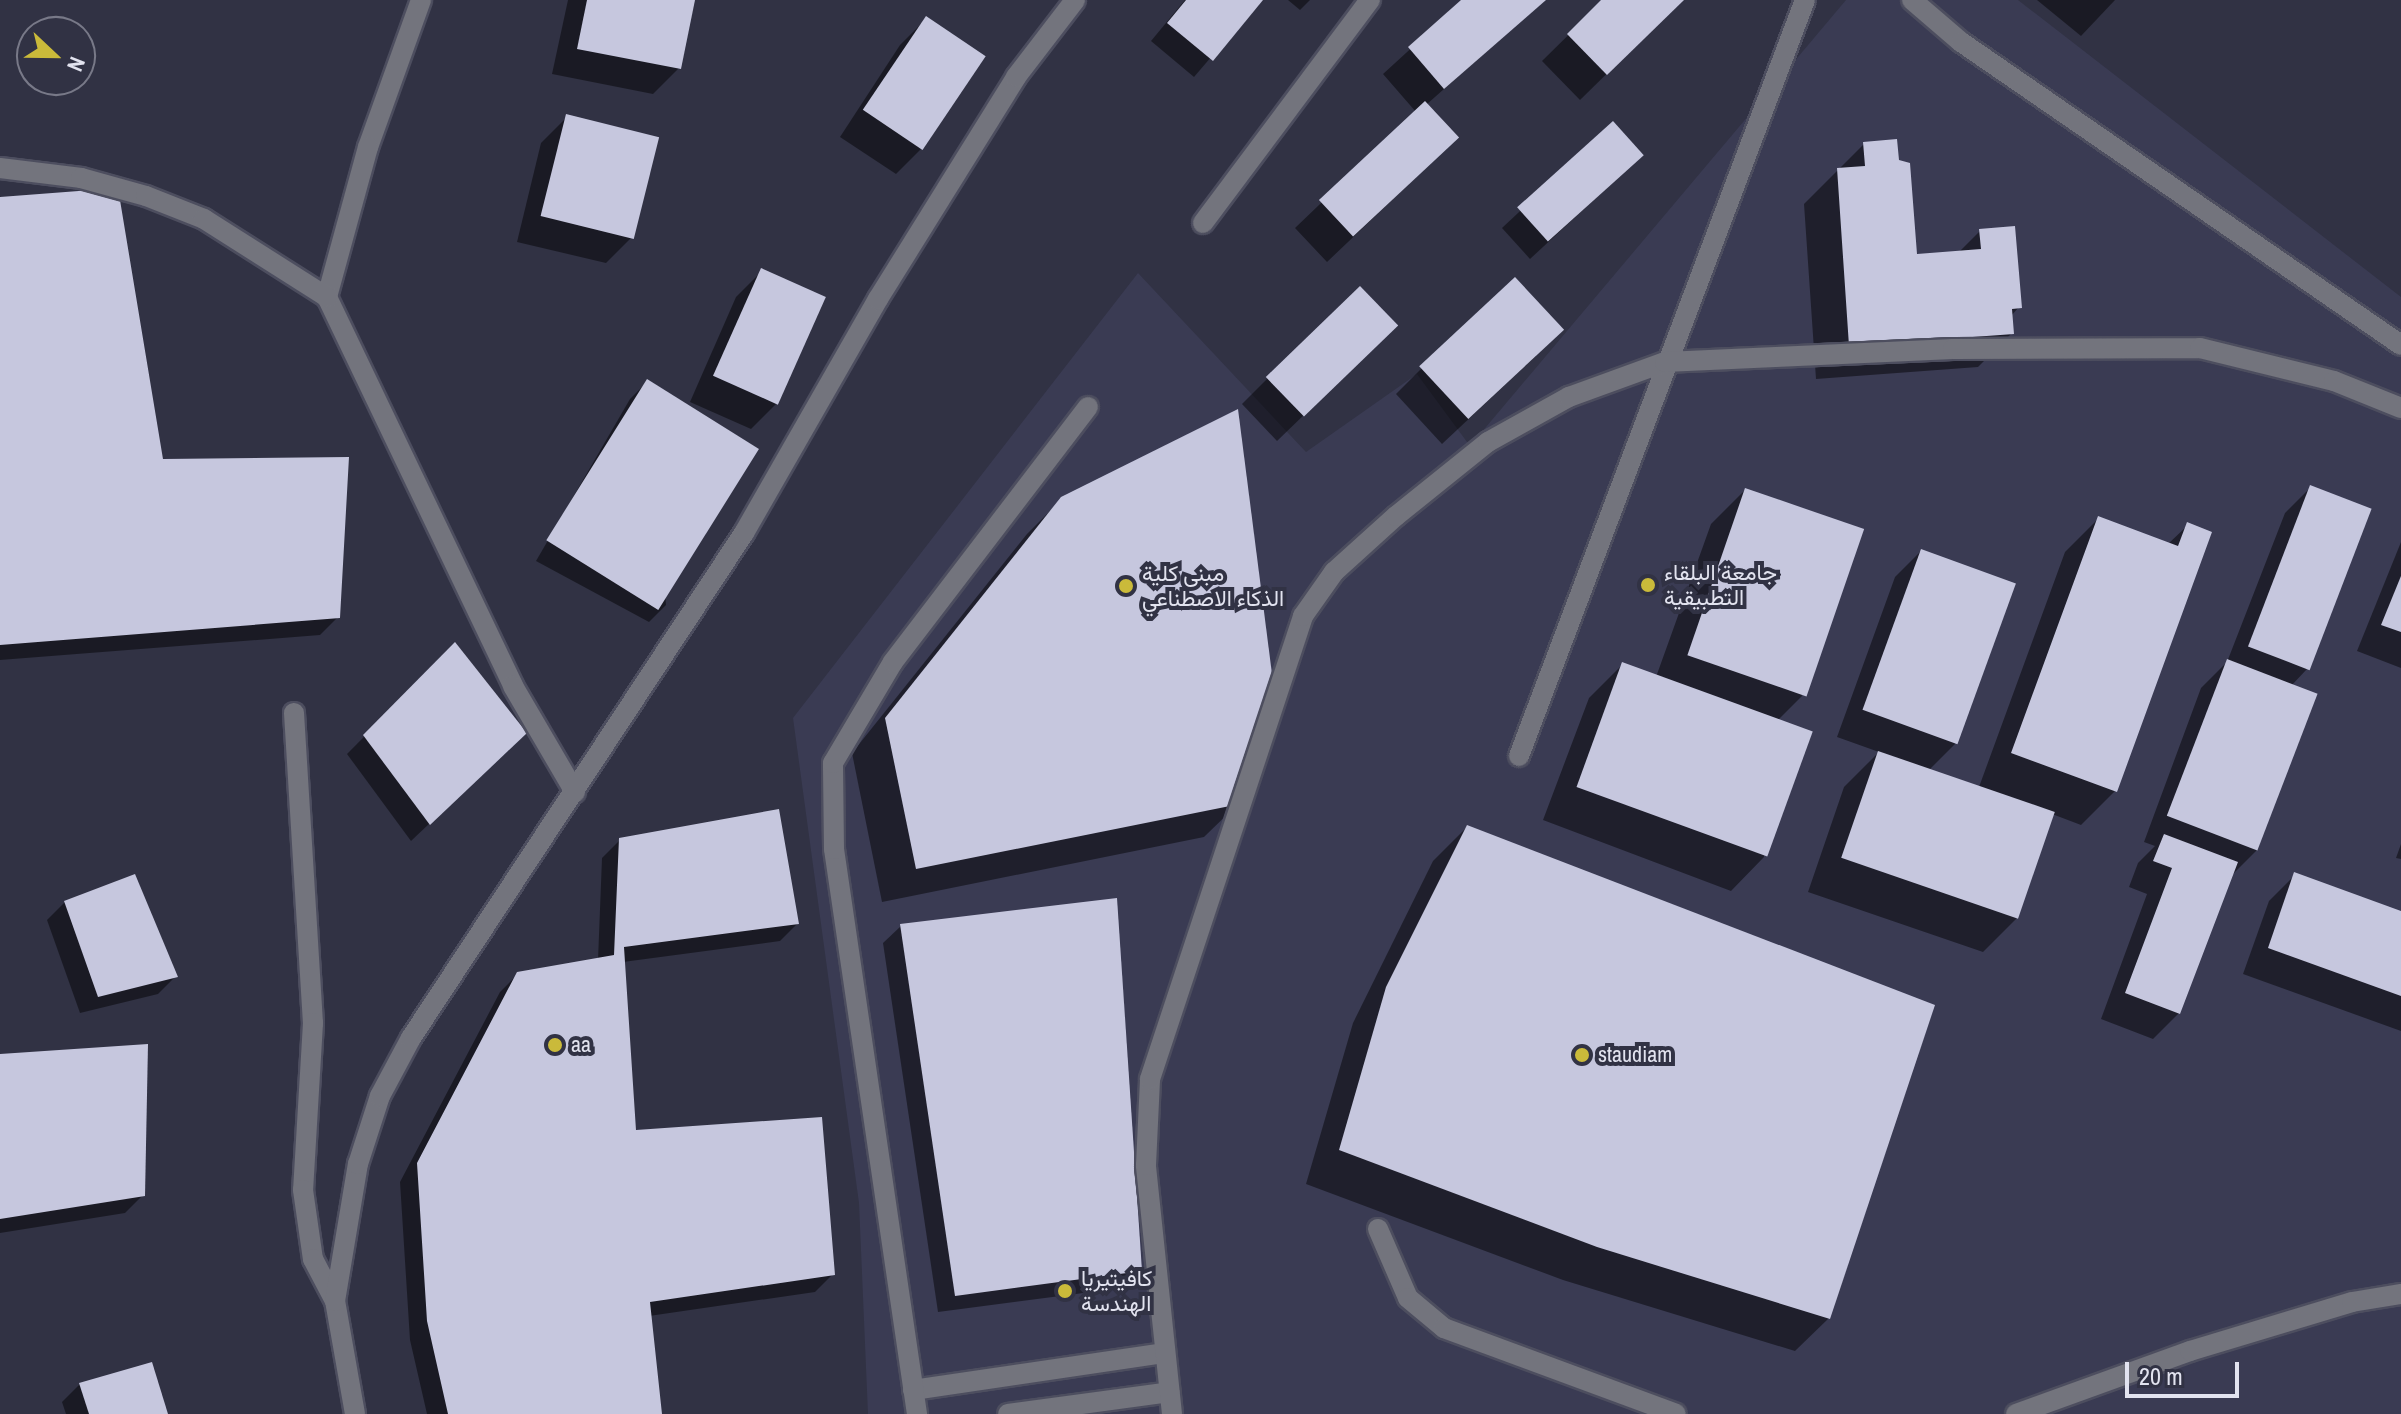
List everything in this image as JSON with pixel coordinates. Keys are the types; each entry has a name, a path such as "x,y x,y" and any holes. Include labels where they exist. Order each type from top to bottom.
{"street":[{"path":"327,297 368,147 421,0"},
{"path":"335,1301 358,1164 380,1096 411,1038 744,533 878,299 1016,77 1075,0"},
{"path":"1203,223 1370,0"},
{"path":"1519,756 1665,362 1805,0"},
{"path":"1920,3 1974,51 2401,345"},
{"path":"0,168 81,178 146,196 204,219 327,297 513,686 575,792"},
{"path":"1172,1414 1163,1353 1146,1165 1150,1079 1303,616 1334,572 1488,442 1569,397 1665,362 1953,349 2200,348 2334,381 2401,408"},
{"path":"917,1414 834,849 833,763 893,662 1088,407"},
{"path":"294,713 313,1023 303,1190 313,1259 335,1301 355,1414"},
{"path":"1378,1229 1408,1298 1444,1328 1676,1414"},
{"path":"2016,1414 2204,1347 2352,1302 2401,1294"},
{"path":"913,1390 1163,1353"},
{"path":"1008,1414 1170,1392"}],"shaded area":[{"name":"جامعة البلقاء التطبيقية","path":"1846,0 2018,0 2401,297 2401,1414 868,1414 859,1203 793,718 1138,273 1306,452 1417,374 1470,446"}],"building":[{"path":"587,0 695,0 681,69 577,49"},
{"path":"1186,0 1263,0 1213,61 1167,23"},
{"path":"1461,0 1546,0 1444,89 1408,47"},
{"path":"1601,0 1684,0 1607,75 1567,34"},
{"path":"926,16 986,56 923,150 863,110"},
{"path":"1425,101 1459,138 1353,236 1319,200"},
{"path":"566,114 659,137 634,239 541,216"},
{"path":"1613,121 1644,155 1548,242 1517,207"},
{"path":"1897,139 1899,160 1910,163 1917,254 1981,249 1979,229 2015,226 2022,308 2012,309 2014,334 1849,346 1837,168 1865,166 1863,142"},
{"path":"118,188 163,459 349,457 340,618 0,645 0,197"},
{"path":"761,268 826,297 778,405 713,376"},
{"path":"1515,277 1564,330 1468,419 1419,366"},
{"path":"1360,286 1398,326 1304,417 1266,377"},
{"path":"647,379 759,449 658,610 546,540"},
{"name":"مبنى كلية الذكاء الاصطناعي","path":"1238,409 1272,674 1240,804 916,869 885,718 1061,497"},
{"path":"2310,485 2372,509 2310,670 2248,647"},
{"path":"1745,488 1864,529 1807,696 1687,655"},
{"path":"2098,516 2178,546 2187,522 2212,532 2117,792 2011,753"},
{"path":"1921,549 2016,584 1957,744 1863,710"},
{"path":"2401,576 2401,632 2381,625"},
{"path":"455,642 527,733 430,825 363,735"},
{"path":"2227,659 2318,694 2257,851 2167,816"},
{"path":"1622,662 1813,731 1767,856 1577,787"},
{"path":"1878,751 2055,812 2018,919 1841,858"},
{"name":"aa","path":"779,809 799,924 624,947 636,1130 822,1117 835,1275 650,1302 662,1414 448,1414 427,1321 417,1163 517,972 614,955 619,838"},
{"path":"1467,825 1935,1005 1830,1319 1597,1247 1339,1150 1386,987"},
{"path":"2164,834 2238,862 2180,1014 2125,993 2172,868 2153,861"},
{"path":"2294,872 2401,911 2401,996 2268,948"},
{"path":"135,874 178,977 98,997 64,901"},
{"path":"1117,898 1142,1271 955,1296 900,924"},
{"path":"148,1044 145,1196 0,1219 0,1054"},
{"path":"152,1362 168,1414 89,1414 79,1383"}],"place":[{"name":"جامعة البلقاء التطبيقية","path":"1648,585"},
{"name":"مبنى كلية الذكاء الاصطناعي","path":"1126,586"},
{"name":"aa","path":"555,1045"},
{"name":"staudiam","path":"1582,1055"},
{"name":"كافيتيريا الهندسة","path":"1065,1291"}]}
